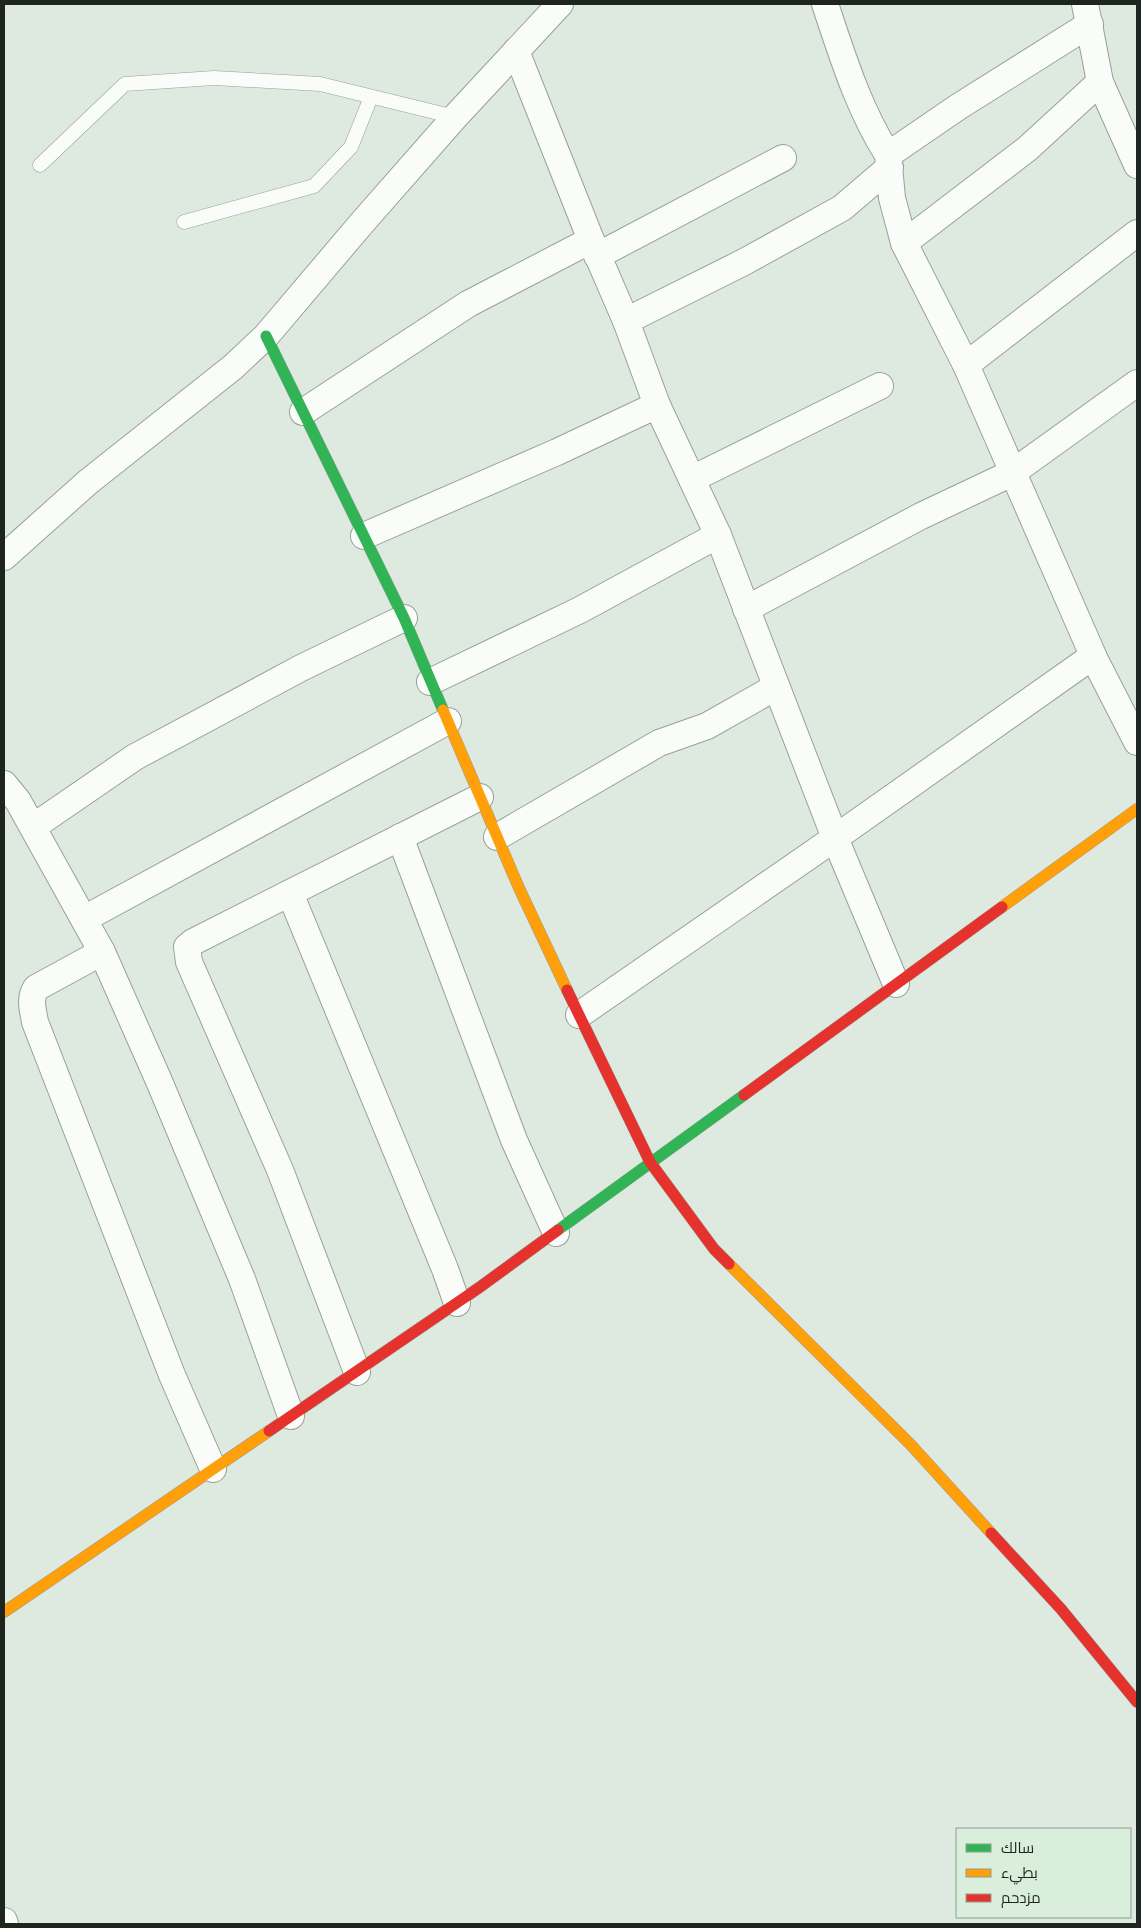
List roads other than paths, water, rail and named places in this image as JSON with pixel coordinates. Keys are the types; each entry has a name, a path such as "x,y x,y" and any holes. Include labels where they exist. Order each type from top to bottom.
{"street":[{"path":"4,557 88,482 233,367 266,336 455,117 560,4"},
{"path":"824,4 874,133 889,161 892,198 904,244 966,365 1093,656 1137,742"},
{"path":"626,321 744,262 842,208 889,161 958,107 1088,14 1100,82 1137,165"},
{"path":"516,51 594,248 626,321 657,405 718,535 835,838 896,984"},
{"path":"904,244 1027,149 1100,82"},
{"path":"303,412 468,304 594,248 783,158"},
{"path":"966,365 1137,233"},
{"path":"266,336 404,618 498,837 579,1015 650,1162 714,1248 911,1446 1061,1609 1137,1702"},
{"path":"746,609 921,516 1012,473 1137,383"},
{"path":"692,479 880,386"},
{"path":"364,536 557,452 657,405"},
{"path":"430,682 580,610 718,535"},
{"path":"33,828 135,757 301,668 404,618"},
{"path":"579,1015 1093,656"},
{"path":"498,837 659,743 707,726 776,687"},
{"path":"84,919 448,721"},
{"path":"4,784 18,801 102,952 159,1081 242,1280 291,1416"},
{"path":"357,1372 280,1170 188,962 187,946 480,796"},
{"path":"4,1612 357,1372 556,1233 650,1162 1137,809"},
{"path":"400,837 514,1140 556,1233"},
{"path":"290,893 371,1086 457,1303"},
{"path":"102,952 36,988 31,1003 35,1022 172,1375 213,1469"}],"lane":[{"path":"40,165 126,84 214,78 320,84 455,117"},
{"path":"184,222 314,186 352,147 371,97"}]}
